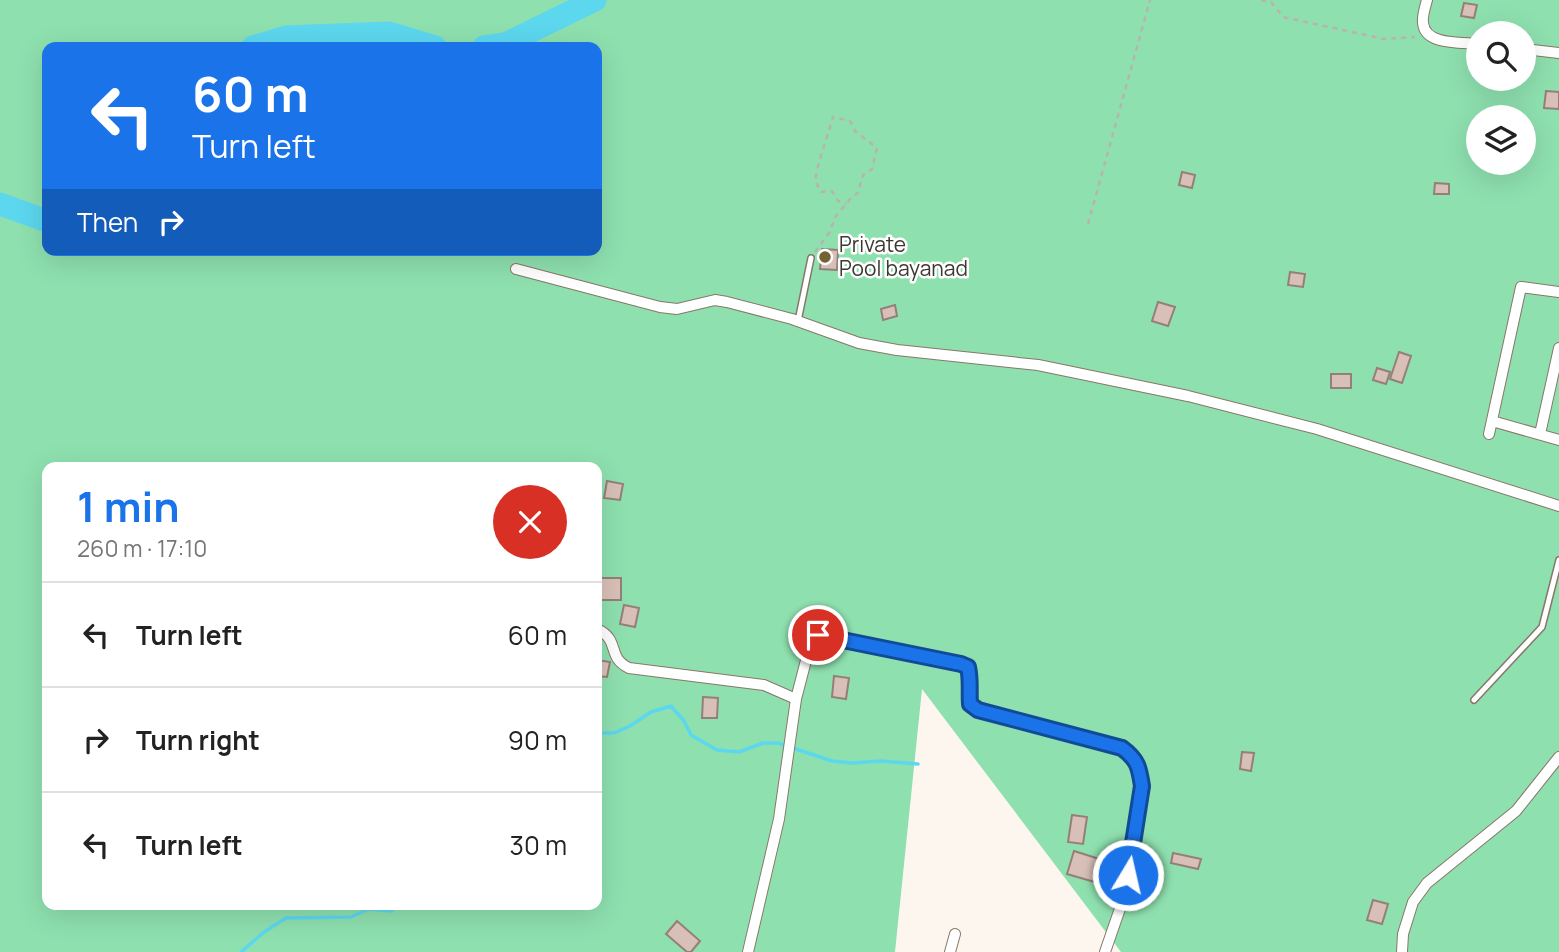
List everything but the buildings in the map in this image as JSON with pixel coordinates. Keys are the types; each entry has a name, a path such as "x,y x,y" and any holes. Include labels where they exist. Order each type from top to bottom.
{"street":[{"path":"1427,0 1423,28 1429,36 1436,40 1466,43"},
{"path":"1536,50 1559,53"},
{"path":"516,269 660,307 677,309 715,300 727,302 798,321 859,343 897,350 1038,365 1188,396 1317,429 1559,506"},
{"path":"1489,434 1521,287 1559,292"},
{"path":"1540,434 1559,348"},
{"path":"1492,421 1559,439"},
{"path":"602,632 609,637 620,664 764,685 796,699"},
{"path":"748,952 779,819 796,699 810,645 818,635 961,664 968,667 970,704 978,710 1122,748 1133,757 1140,772 1142,786 1125,897 1105,952"},
{"path":"1402,952 1403,934 1413,902 1427,883 1516,811 1559,757"},
{"path":"950,952 955,934"}],"lane":[{"path":"798,321 811,258"},
{"path":"1474,700 1542,627 1559,560"}],"path":[{"path":"1088,224 1150,0"},
{"path":"1261,0 1271,2 1283,17 1384,39 1429,36"},
{"path":"811,258 829,233 836,216 858,193 863,175 872,169 877,148 855,131 850,121 834,117 816,179 821,192 832,191 838,201 846,204"}],"green space":[{"path":"0,0 1559,0 1559,952 1121,952 922,689 895,952 0,952"}],"waterway":[{"path":"509,42 595,0"},
{"path":"270,42 286,37 389,33 419,42"},
{"path":"0,204 42,219"},
{"path":"602,733 614,733 651,712 671,706 684,721 691,735 717,750 739,752 763,743 778,743 832,761 918,764"},
{"path":"241,952 286,918 351,917 366,910"},
{"path":"380,910 392,910"}],"place":[{"name":"Private Pool bayanad","path":"825,257"}],"route":[{"path":"818,635 961,664 968,667 970,704 978,710 1122,748 1133,757 1140,772 1142,786 1128,875"}]}
